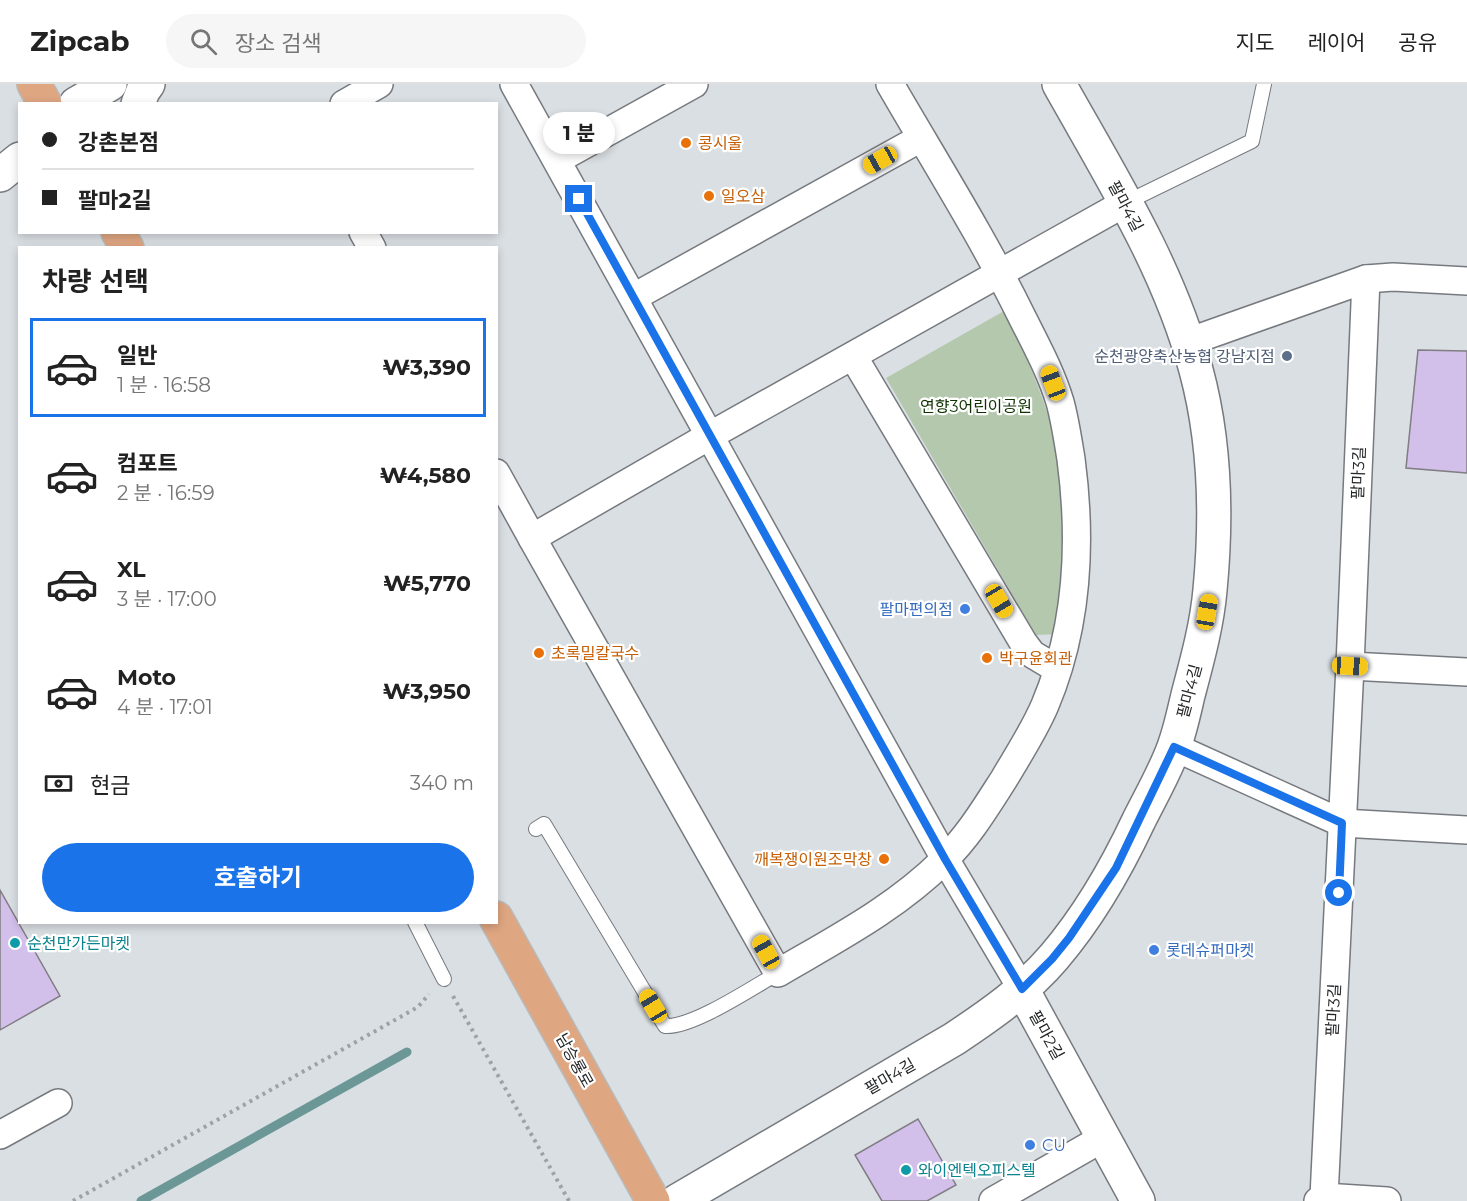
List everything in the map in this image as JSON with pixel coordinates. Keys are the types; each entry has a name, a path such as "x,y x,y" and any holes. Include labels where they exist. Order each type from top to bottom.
{"main road":[{"path":"34,84 44,102"},
{"name":"남승룡로","path":"498,922 653,1201"}],"street":[{"path":"79,102 110,84"},
{"path":"139,102 148,84"},
{"path":"348,102 380,84"},
{"name":"팔마2길","path":"514,84 945,859 1022,989 1138,1201"},
{"path":"557,160 694,84"},
{"path":"498,477 778,973 884,909 915,886 945,859 987,806 1022,748 1045,705 1057,669 1067,635 1077,550 1071,462 1060,403 1045,363 1000,272 890,84"},
{"name":"팔마4길","path":"676,1201 954,1039 1022,989 1069,938 1116,868 1174,747 1199,653 1210,591 1213,519 1211,456 1205,413 1197,371 1173,302 1125,203 1059,84"},
{"path":"634,297 921,138"},
{"path":"0,175 18,161"},
{"path":"532,538 1125,203"},
{"path":"1188,342 1366,279 1393,277 1467,281"},
{"name":"팔마3길","path":"1366,279 1350,666 1321,1199 1387,1201"},
{"path":"853,356 1023,642 1032,654 1057,669"},
{"path":"1350,666 1467,672"},
{"path":"1174,747 1342,823 1467,830"},
{"path":"0,1135 58,1103"},
{"path":"993,1201 1103,1138"}],"lane":[{"path":"1125,203 1252,141 1264,84"},
{"path":"536,829 544,824 665,1026 672,1027 690,1022 778,973"},
{"path":"416,924 444,979"}],"path":[{"path":"73,1201 418,1007 444,979 569,1201"}],"green space":[{"name":"연향3어린이공원","path":"1004,311 1037,383 1062,464 1068,515 1060,634 1036,635 886,378"}],"building":[{"path":"1418,350 1467,351 1467,473 1406,468"},
{"name":"순천만가든마켓","path":"0,890 60,996 0,1030"},
{"name":"와이엔텍오피스텔","path":"918,1119 956,1185 927,1201 882,1201 855,1155"}],"waterway":[{"path":"141,1201 407,1052"}],"place":[{"name":"콩시울","path":"686,143"},
{"name":"일오삼","path":"709,196"},
{"name":"순천광양축산농협 강남지점","path":"1287,356"},
{"name":"팔마편의점","path":"965,609"},
{"name":"초록밀칼국수","path":"539,653"},
{"name":"박구윤회관","path":"987,658"},
{"name":"깨복쟁이원조막창","path":"884,859"},
{"name":"순천만가든마켓","path":"15,943"},
{"name":"롯데슈퍼마켓","path":"1154,950"},
{"name":"CU","path":"1030,1145"},
{"name":"와이엔텍오피스텔","path":"906,1170"}],"route":[{"path":"579,199 945,859 1022,989 1069,938 1116,868 1174,747 1342,823 1339,893"}]}
